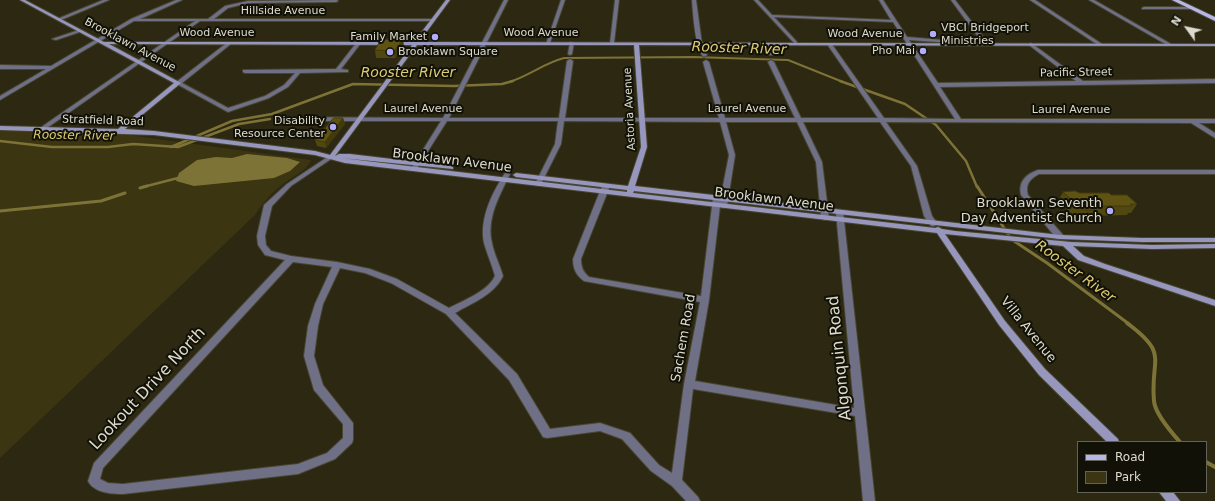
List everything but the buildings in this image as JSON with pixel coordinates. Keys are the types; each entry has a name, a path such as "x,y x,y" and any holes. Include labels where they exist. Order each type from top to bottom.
{"main road":[{"path":"1175,0 1215,19"},
{"path":"1181,0 1215,16"}],"street":[{"name":"Brooklawn Avenue","path":"22,0 228,110 267,97 286,86 299,71"},
{"path":"59,19 107,0"},
{"path":"0,98 51,67 100,42 133,20 180,0"},
{"path":"448,0 362,119 332,156 289,186 268,205 261,236 262,245 268,253 291,260 337,265 367,271 394,281 449,312 513,377 547,434 600,427 626,436 655,468 676,482 694,501"},
{"path":"416,166 445,119 482,44 506,0"},
{"path":"548,43 563,0"},
{"path":"612,43 617,0"},
{"name":"Sachem Road","path":"676,482 689,384 705,300 720,202 732,155 700,44 694,0"},
{"path":"756,0 795,43"},
{"path":"881,0 959,120"},
{"path":"953,0 986,44"},
{"path":"1032,0 1100,44"},
{"path":"1091,0 1169,44"},
{"path":"209,20 227,7 248,2 336,1"},
{"path":"1144,8 1192,8"},
{"path":"770,16 894,21"},
{"name":"Hillside Avenue","path":"133,20 433,20"},
{"path":"42,129 198,20"},
{"path":"54,39 81,31"},
{"name":"Wood Avenue","path":"905,38 979,44"},
{"name":"Wood Avenue","path":"100,42 1215,45"},
{"path":"119,131 230,43"},
{"path":"337,71 359,43"},
{"path":"539,181 558,144 560,119 572,43"},
{"name":"Astoria Avenue","path":"630,192 644,147 636,44"},
{"path":"766,44 771,54"},
{"path":"829,44 914,166 928,216 937,228"},
{"path":"1031,44 1082,83"},
{"path":"771,62 819,162 825,215"},
{"path":"0,67 51,67"},
{"path":"245,71 346,72"},
{"name":"Pacific Street","path":"937,85 1215,81"},
{"name":"Laurel Avenue","path":"279,119 882,119 1215,121"},
{"path":"1191,121 1215,136"},
{"name":"Stratfield Road","path":"0,128 119,131 206,140"},
{"name":"Brooklawn Avenue","path":"206,140 332,156 345,161 416,166 840,216 1002,238 1028,240 1215,240"},
{"path":"1215,172 1038,172 1028,176 1024,182 1023,188 1025,195 1062,240 1082,258 1102,266 1215,302"},
{"path":"449,312 492,287 498,281 499,276 488,242 488,226 494,201 506,177"},
{"path":"605,189 577,259 578,269 581,275 587,279 705,300"},
{"name":"Algonquin Road","path":"840,216 868,501"},
{"name":"Brooklawn Avenue","path":"937,228 1022,233 1062,240 1152,247 1215,246"},
{"name":"Villa Avenue","path":"937,228 1002,323 1042,372 1113,441"},
{"name":"Lookout Drive North","path":"291,260 98,466 94,481 107,488 123,489 298,469 332,456 348,440 348,423 318,387 309,356 313,326 319,304 337,265"},
{"path":"689,384 860,413"},
{"path":"1166,493 1174,501"}],"green space":[{"path":"0,130 114,133 311,160 303,171 271,194 255,215 0,458"}],"shaded area":[{"path":"247,154 287,158 300,162 290,171 274,178 194,186 176,181 179,173 197,160 216,157 232,158"}],"waterway":[{"name":"Rooster River","path":"509,82 564,58 694,57 788,60 843,82"},
{"name":"Rooster River","path":"172,147 232,121 272,114 353,84 454,86 502,84 513,81"},
{"name":"Rooster River","path":"840,81 905,104 936,125 966,161 977,187"},
{"name":"Rooster River","path":"172,147 178,147 239,124 270,119"},
{"name":"Rooster River","path":"0,141 52,147 108,147 133,144 172,147"},
{"path":"143,187 178,178"},
{"path":"140,188 147,186"},
{"name":"Rooster River","path":"977,186 1011,239 1047,263 1129,324"},
{"path":"0,211 101,201 125,193"},
{"name":"Rooster River","path":"1127,323 1149,342 1153,350 1155,358 1153,386 1155,406 1164,423 1179,441"},
{"name":"Rooster River","path":"1207,463 1215,467"}],"place":[{"name":"VBCI Bridgeport Ministries","path":"933,34"},
{"name":"Family Market","path":"435,37"},
{"name":"Pho Mai","path":"923,51"},
{"name":"Brooklawn Square","path":"390,52"},
{"name":"Disability Resource Center","path":"333,127"},
{"name":"Brooklawn Seventh Day Adventist Church","path":"1110,211"}]}
